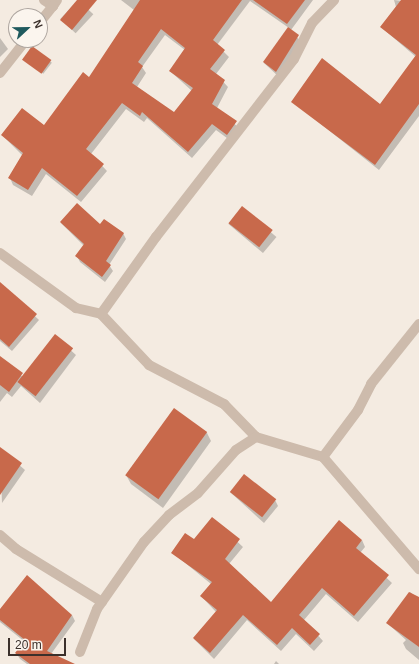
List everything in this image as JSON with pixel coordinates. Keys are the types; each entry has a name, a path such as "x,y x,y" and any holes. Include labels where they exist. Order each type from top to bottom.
{"street":[{"path":"44,0 55,3 48,12"},
{"path":"101,314 156,237 294,59 312,23 334,0"},
{"path":"0,73 20,48"},
{"path":"0,253 76,308 101,314 149,365 224,404 256,437 323,457 419,570"},
{"path":"323,457 358,410 370,384 419,324"},
{"path":"80,652 102,602 144,542 169,515 198,493 236,450 256,437"},
{"path":"0,535 16,549 102,602"}],"building":[{"path":"77,0 97,0 72,30 60,20"},
{"path":"140,0 242,0 213,40 225,50 210,69 225,80 212,104 237,121 227,135 212,124 188,152 142,112 140,116 122,103 86,149 104,164 77,196 42,168 28,190 8,178 23,153 1,135 22,108 44,125 83,72 89,77","holes":["161,29 185,48 169,71 193,88 174,112 132,83 143,66 138,62"]},
{"path":"253,0 305,0 287,24"},
{"path":"401,0 419,0 419,104 375,165 291,102 322,58 380,104 416,55 380,27"},
{"path":"288,27 299,35 276,72 263,62"},
{"path":"31,48 35,48 51,60 41,74 22,60"},
{"path":"77,203 100,224 104,219 124,233 106,261 111,265 102,277 75,256 84,244 60,222"},
{"path":"242,206 273,230 259,247 228,223"},
{"path":"0,282 37,314 9,347 0,339"},
{"path":"55,334 73,348 36,396 17,382"},
{"path":"0,356 23,373 9,392 0,385"},
{"path":"174,408 207,432 158,499 125,475"},
{"path":"0,447 22,463 0,495"},
{"path":"244,474 276,499 262,517 230,492"},
{"path":"212,517 240,539 225,559 271,602 339,520 362,540 356,548 389,575 354,616 322,588 299,615 320,634 310,645 292,628 277,645 243,615 210,653 193,638 217,610 200,596 212,582 171,553 185,533 194,539"},
{"path":"27,575 72,615 47,651 75,664 30,664 15,653 25,640 0,620 0,609"},
{"path":"409,592 419,597 419,647 386,623"}]}
